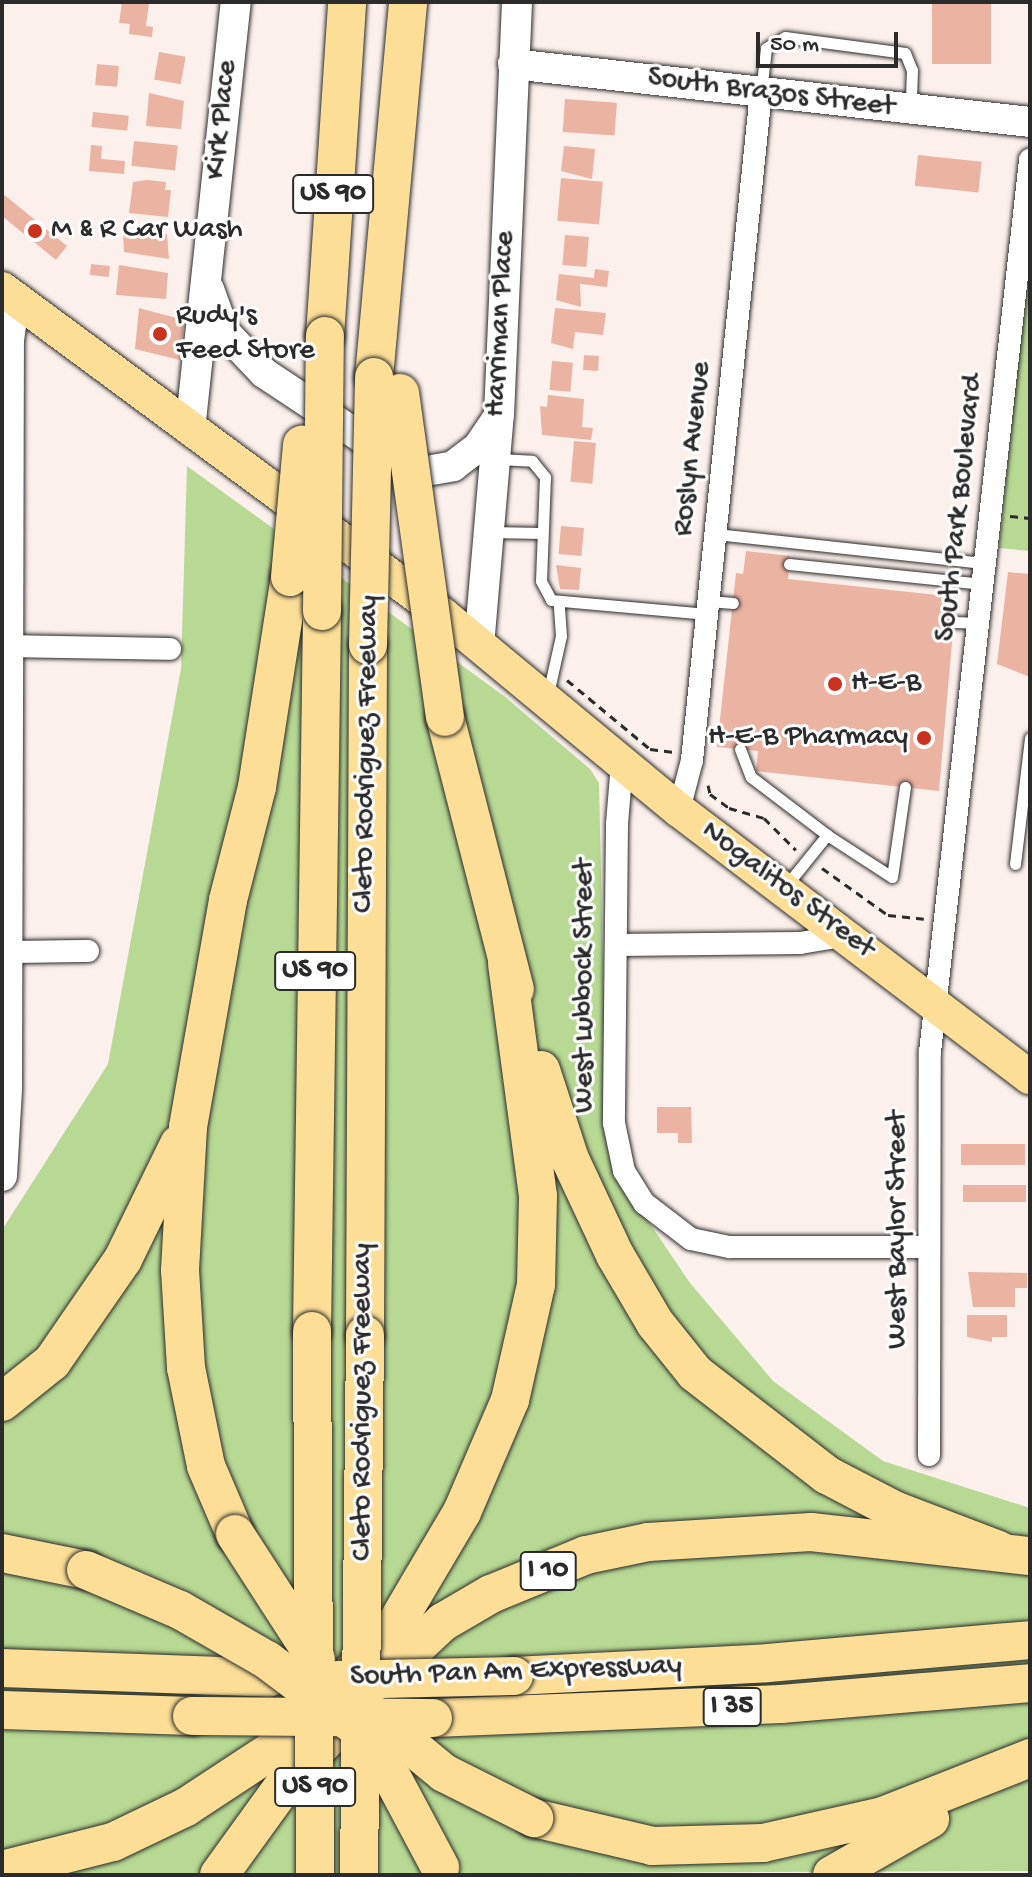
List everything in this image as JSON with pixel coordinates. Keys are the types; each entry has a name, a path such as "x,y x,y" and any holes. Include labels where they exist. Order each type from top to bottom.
{"highway":[{"path":"347,2 319,329 290,577 257,787 228,900 188,1127 180,1270 186,1368 206,1466 235,1534 322,1667 368,1713 444,1773 534,1818 652,1846 763,1843 883,1816 1030,1760"},
{"name":"US 90","path":"387,385 388,200 408,2"},
{"name":"Cleto Rodriguez Freeway","path":"315,1875 312,1331 322,611 319,329"},
{"path":"387,385 445,717 507,964 570,1159 615,1255 655,1323 695,1373 827,1475 894,1510 1014,1553"},
{"name":"Cleto Rodriguez Freeway","path":"359,1875 368,645 387,385"},
{"path":"2,1870 113,1842 186,1807 282,1744 391,1632 462,1512 510,1400 536,1285 538,1196 507,964"},
{"path":"2,1402 52,1362 123,1259 188,1127"},
{"name":"I 10","path":"219,1875 292,1774 403,1655 443,1622 491,1594 586,1555 706,1535 833,1533 1014,1553"},
{"path":"2,1553 86,1570 180,1610 267,1660 355,1726 394,1781 442,1871"},
{"name":"South Pan Am Expressway","path":"2,1668 269,1678 514,1676 768,1663 1030,1640"},
{"name":"South Pan Am Expressway","path":"2,1710 192,1716 433,1718 781,1704 1030,1683"},
{"path":"832,1875 1030,1760"}],"main road":[{"name":"Kirk Place","path":"190,430 236,2"},
{"name":"Harriman Place","path":"480,635 490,532 492,459 499,415 517,2"},
{"name":"South Brazos Street","path":"513,64 1030,122"},
{"path":"206,279 215,310 237,349 264,373 415,473 453,466 478,447 499,415"},
{"path":"2,1176 9,294"},
{"name":"Nogalitos Street","path":"9,294 190,430 220,436 267,460 480,635 557,691 622,764 679,810 849,935 1030,1077"}],"street":[{"name":"Roslyn Avenue","path":"679,810 692,760 761,92"},
{"name":"South Park Boulevard","path":"938,1006 1030,160"},
{"path":"5,646 170,649"},
{"name":"West Lubbock Street","path":"622,764 614,1123 624,1171 644,1203 691,1239 730,1247 929,1247"},
{"path":"617,945 800,943 849,935"},
{"path":"6,952 88,951"},
{"name":"West Baylor Street","path":"929,1455 930,1052 938,1006"}],"lane":[{"path":"761,92 766,48 774,40 785,37 856,45 905,53 912,70 911,110"},
{"path":"492,459 532,461 540,468 546,487 542,533 544,593 559,604 708,607 733,603"},
{"path":"490,532 542,533"},
{"path":"716,534 984,574"},
{"path":"789,564 984,574"},
{"path":"557,691 561,636 559,604"},
{"path":"954,622 979,623"},
{"path":"1015,864 1030,738"},
{"path":"740,749 751,777 827,835 892,877 905,787"},
{"path":"784,887 827,835"}],"path":[{"path":"1005,515 1030,518"},
{"path":"557,691 650,749 680,753"},
{"path":"709,777 710,794 739,814 764,818 793,847"},
{"path":"822,868 888,915 924,919"}],"green space":[{"path":"1030,244 1030,551 999,548"},
{"path":"187,466 504,696 590,769 599,783 607,1146 615,1172 690,1283 773,1381 883,1461 1030,1508 1030,1871 2,1875 2,1230 108,1064 181,669"}],"building":[{"path":"122,2 149,3 146,26 153,27 152,37 129,34 130,24 119,23"},
{"path":"932,2 991,2 991,64 932,64"},
{"path":"159,52 186,57 181,84 154,80"},
{"path":"97,64 119,66 117,87 95,85"},
{"path":"149,93 184,101 181,129 146,126"},
{"path":"565,99 617,103 615,136 563,132"},
{"path":"93,112 129,116 127,131 91,127"},
{"path":"134,141 178,146 175,170 131,166"},
{"path":"91,145 102,146 101,159 125,161 124,174 89,171"},
{"path":"564,146 595,149 592,179 561,171"},
{"path":"918,155 982,162 978,193 915,186"},
{"path":"561,178 603,182 599,224 557,221"},
{"path":"133,182 166,182 165,190 171,190 168,217 129,213"},
{"name":"M & R Car Wash","path":"2,193 67,246 56,260 2,216"},
{"path":"123,232 167,234 169,259 124,252"},
{"path":"565,235 589,237 586,267 562,265"},
{"path":"91,264 110,266 109,277 90,275"},
{"path":"119,265 168,273 166,299 116,295"},
{"path":"595,269 609,271 607,287 580,284 581,307 556,300 559,274 594,278"},
{"name":"Rudy's Feed Store","path":"139,308 184,320 180,360 135,349"},
{"path":"555,308 606,313 603,335 575,332 573,349 551,343"},
{"path":"584,355 599,356 598,371 583,370"},
{"path":"552,361 573,363 570,392 549,390"},
{"path":"548,395 584,399 582,427 593,428 591,440 542,435 540,406 547,407"},
{"path":"574,441 596,443 592,484 570,482"},
{"path":"561,526 584,528 581,556 559,554"},
{"name":"H-E-B","path":"746,551 790,556 788,579 956,597 939,791 756,771 758,751 717,747 736,573 743,574"},
{"path":"556,565 581,568 579,590 560,589"},
{"path":"1008,572 1030,574 1030,677 997,664"},
{"path":"657,1107 691,1107 692,1143 678,1143 678,1133 657,1133"},
{"path":"961,1144 1025,1144 1025,1165 961,1165"},
{"path":"963,1185 1026,1185 1026,1202 963,1202"},
{"path":"968,1272 1027,1273 1027,1288 1015,1288 1015,1307 973,1307"},
{"path":"967,1315 1007,1315 1007,1337 992,1337 992,1342 967,1337"}],"place":[{"name":"M & R Car Wash","path":"35,231"},
{"name":"Rudy's Feed Store","path":"160,334"},
{"name":"H-E-B","path":"835,684"},
{"name":"H-E-B Pharmacy","path":"924,738"}]}
